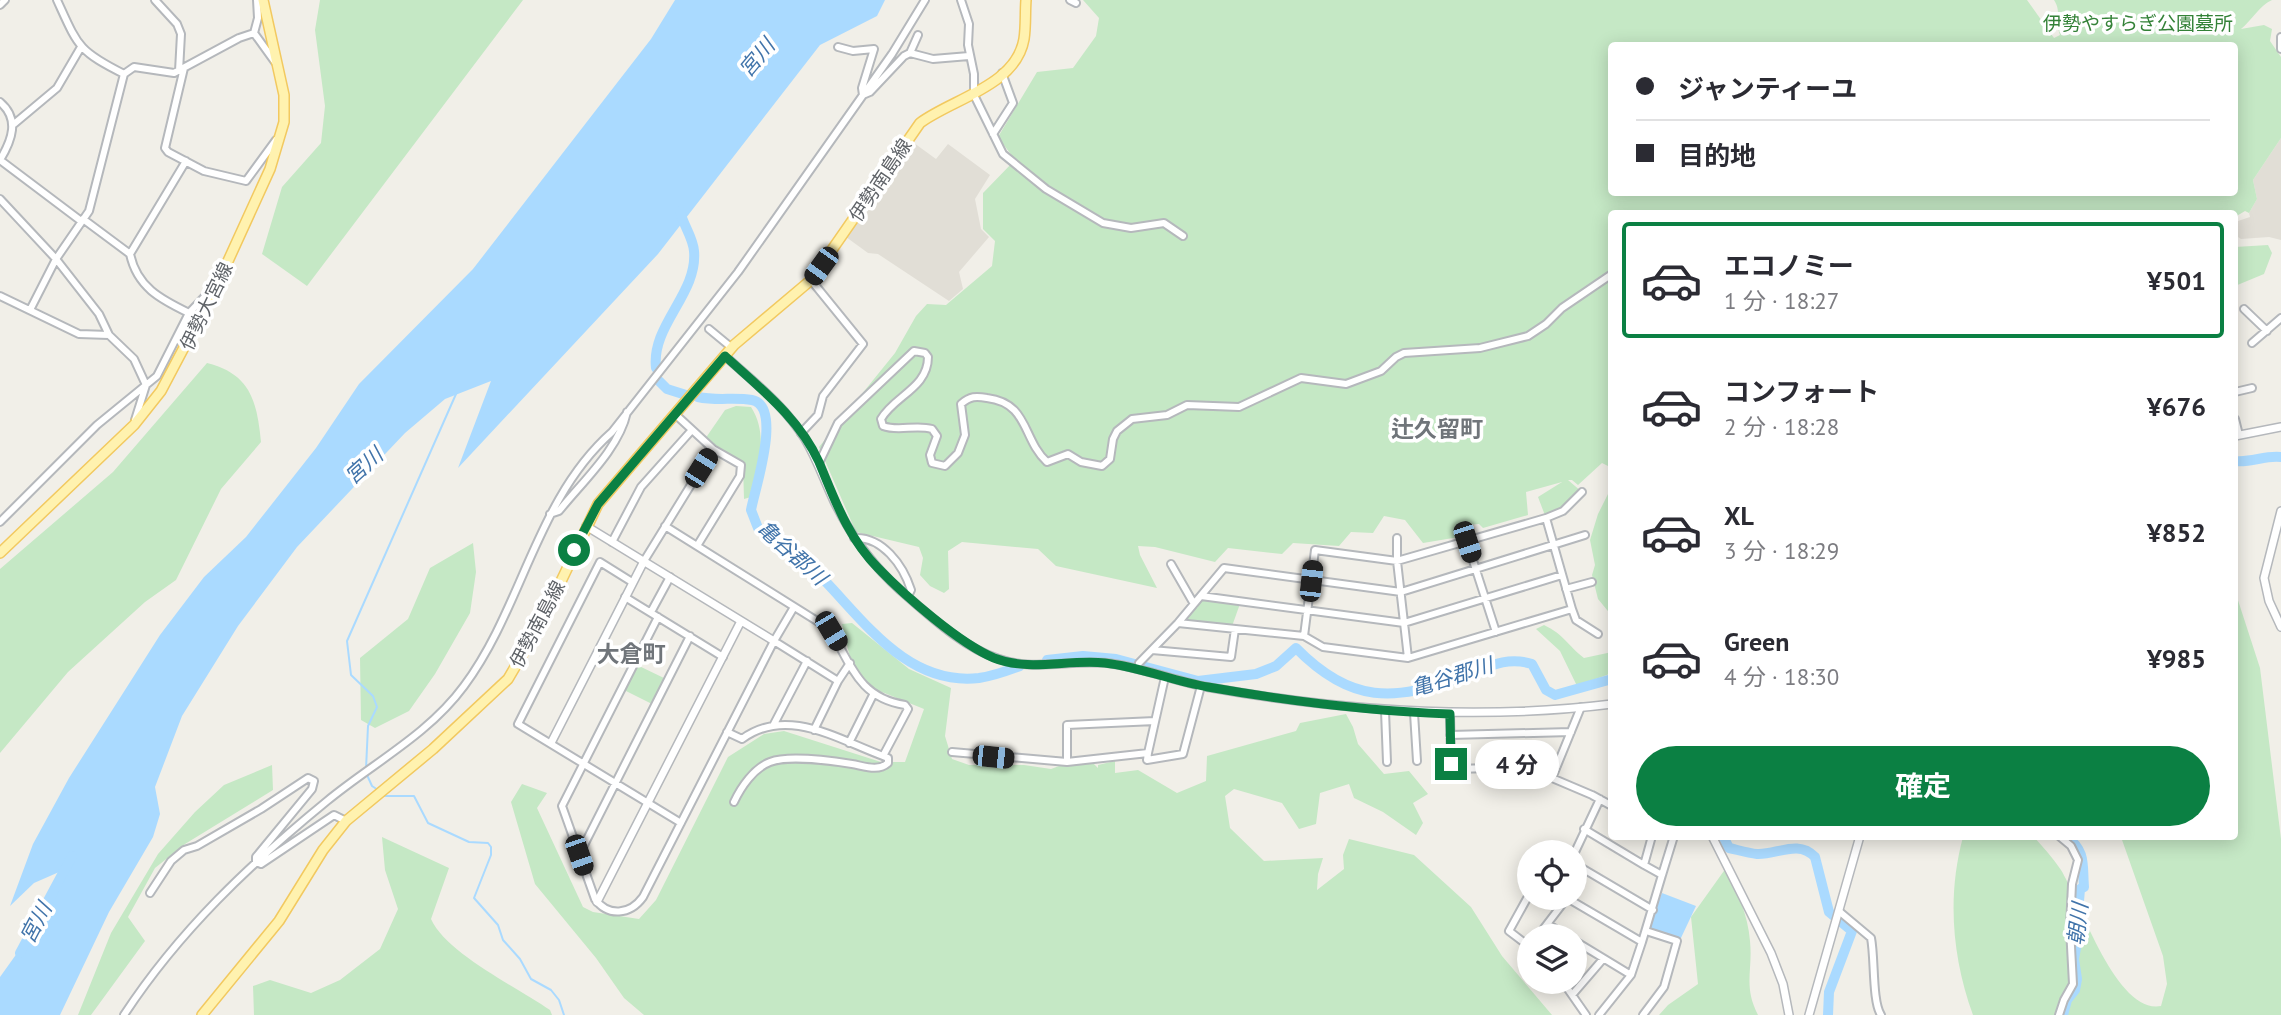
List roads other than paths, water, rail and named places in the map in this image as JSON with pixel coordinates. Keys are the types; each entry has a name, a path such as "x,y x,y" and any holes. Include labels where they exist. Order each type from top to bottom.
{"main road":[{"name":"伊勢大宮線","path":"0,553 134,425 168,381 218,283 270,169 282,133 284,96 263,0"},
{"name":"伊勢南島線","path":"202,1015 279,921 323,850 346,821 433,749 508,679 542,621 598,504 618,478 732,348 811,280 920,123 974,95 1016,58 1024,41 1027,0"}],"street":[{"path":"0,5 5,0"},
{"path":"57,0 80,47 92,58 124,74"},
{"path":"155,0 177,24 181,34 181,70 165,148 204,171 246,181 282,133"},
{"path":"254,33 258,18 257,0"},
{"path":"124,1015 186,931 256,862 329,800 421,732 463,688 494,639 550,514 595,447 612,432 738,272 863,95 925,0"},
{"path":"961,0 969,24 974,95 1003,155 1014,166 1103,223 1132,228 1164,223 1184,236"},
{"path":"30,310 56,259 93,199 97,171 124,74 134,67 174,73 239,38 254,33"},
{"path":"254,33 277,65"},
{"path":"863,95 870,92 910,53 918,35"},
{"path":"2281,37 2281,49"},
{"path":"14,124 57,88 80,47"},
{"path":"838,47 853,51 874,49 862,88 863,95"},
{"path":"910,53 933,59 970,56"},
{"path":"993,134 1013,103 1002,73"},
{"path":"0,102 11,113 14,124 10,143 0,160 130,254 134,273 162,300 189,313"},
{"path":"130,254 186,161"},
{"path":"0,199 56,259 99,314 109,335 134,359 146,385 134,425"},
{"path":"819,463 838,423 914,351 925,352 928,357 927,368 908,394 885,411 881,419 883,426 893,429 923,426 933,429 937,436 930,455 932,463 945,466 958,453 965,435 961,404 975,396 1002,401 1013,407 1026,426 1039,454 1047,462 1068,454 1081,462 1102,466 1110,459 1117,431 1132,419 1167,415 1196,404 1239,407 1301,378 1346,384 1381,371 1395,356 1404,353 1480,348 1528,336 1546,324 1562,308 1608,277"},
{"path":"801,433 818,415 823,396 863,344 811,280"},
{"path":"0,522 2,523 97,425 146,385 163,365 189,313 218,283"},
{"path":"0,296 79,334 109,335"},
{"path":"2244,309 2266,331"},
{"path":"2252,343 2281,318"},
{"path":"709,330 732,348"},
{"path":"725,356 772,398 801,433 819,463 854,538 876,566 960,639 996,659 1021,664 1090,662 1137,666 1165,677 1201,686 1385,711 1450,714 1608,704"},
{"path":"2238,391 2252,388"},
{"path":"550,514 559,511 610,447 623,429 627,410"},
{"path":"676,415 713,449 740,465 740,476 697,546"},
{"path":"2238,436 2281,427"},
{"path":"612,542 641,486 691,431"},
{"path":"551,743 632,582 713,449"},
{"path":"1304,636 1315,550 1397,561 1563,511 1582,492"},
{"path":"2281,511 2264,578 2266,592 2281,628"},
{"path":"1546,517 1576,621 1598,634"},
{"path":"586,526 838,681"},
{"path":"665,526 831,631 864,687 887,702 905,705 908,709 883,756"},
{"path":"1137,666 1178,623 1224,568 1401,592 1584,534"},
{"path":"854,538 870,538 892,557 909,583 911,590 908,596"},
{"path":"1397,538 1408,658"},
{"path":"1467,542 1496,632"},
{"path":"632,582 600,562 518,724 681,823"},
{"path":"1171,564 1194,604"},
{"path":"1201,596 1404,623 1562,575"},
{"path":"651,612 670,577"},
{"path":"1566,589 1591,582"},
{"path":"625,597 723,657"},
{"path":"658,617 562,806 597,902 615,912 636,905 643,897 794,607"},
{"path":"1178,623 1304,636 1323,647 1408,658 1572,609"},
{"path":"597,902 741,621"},
{"path":"1152,650 1231,657 1235,629"},
{"path":"579,855 690,636"},
{"path":"774,724 807,661"},
{"path":"814,730 850,663"},
{"path":"1165,677 1147,760 1183,754 1201,686"},
{"path":"849,743 873,695"},
{"path":"1581,707 1552,778 1608,804"},
{"path":"1385,711 1387,762"},
{"path":"1414,713 1417,761"},
{"path":"1450,714 1451,764 1455,769 1557,766"},
{"path":"1067,762 1067,725 1155,721"},
{"path":"727,732 742,739 755,730 774,724 795,724 888,758 888,763 879,768 830,761 771,761 757,770 734,802"},
{"path":"1450,736 1571,732"},
{"path":"952,752 1067,762 1148,753"},
{"path":"150,893 171,861 184,850 197,846 261,809 308,778 314,781 312,789 256,857 256,862"},
{"path":"1580,840 1600,799"},
{"path":"256,862 261,864 334,815 346,821"},
{"path":"1584,829 1662,875"},
{"path":"1644,865 1651,840"},
{"path":"1599,1015 1631,975 1673,840"},
{"path":"1714,840 1771,953 1783,984 1789,1015"},
{"path":"1809,1015 1859,840"},
{"path":"2059,1015 2073,984 2070,928 2072,884 2078,860 2071,846 2064,840"},
{"path":"1587,871 1653,910"},
{"path":"1517,937 1509,931 1521,910"},
{"path":"1587,910 1642,942"},
{"path":"1839,915 1871,938 1876,979 1875,1002 1881,1015"},
{"path":"1643,1015 1664,987 1677,941 1646,931"},
{"path":"1587,949 1631,975"},
{"path":"1586,1015 1572,995 1603,959"}],"water":[{"path":"675,0 885,0 877,16 820,45 658,254 458,468 491,381 445,399 405,433 297,547 238,626 182,716 155,787 160,814 153,837 109,912 60,1015 0,1015 0,977 45,914 66,869 34,883 10,906 33,844 69,778 160,635 204,577 246,537 316,448 359,384 473,269 651,39"},
{"path":"1662,893 1696,906 1680,940 1646,931"}],"waterway":[{"name":"亀谷郡川","path":"656,368 656,352 660,338 689,281 693,267 693,246 680,211"},
{"name":"亀谷郡川","path":"659,381 667,389 686,395"},
{"path":"366,769 368,726 377,707 373,696 351,675 347,641 456,394"},
{"name":"亀谷郡川","path":"698,397 752,400 761,406 765,417 765,449 751,510 758,528 818,574 892,649 932,672 954,678 979,678 1020,666"},
{"name":"朝川","path":"2238,461 2281,457"},
{"name":"亀谷郡川","path":"1047,660 1083,656 1116,659 1198,681 1256,674 1276,666 1296,648 1336,680 1374,693 1395,693 1439,685 1497,664 1514,661 1532,664 1546,690 1555,695 1608,680"},
{"path":"367,775 372,786 378,790"},
{"path":"384,796 414,796 428,823 469,842 488,843 491,855 474,898 498,925 503,940 520,959 531,979 551,990 559,1000 564,1015"},
{"name":"亀谷郡川","path":"1725,840 1729,848 1757,854 1794,848 1802,849 1815,857 1829,912 1852,931 1829,992 1828,1015"},
{"name":"朝川","path":"2063,1015 2067,1000 2075,990 2077,979 2074,959 2081,920 2078,913 2080,889 2084,887 2080,853 2071,840"},
{"name":"宮川","path":"20,953 72,856"}],"district":[{"name":"辻久留町","path":"1437,429"},
{"name":"大倉町","path":"631,654"}],"park label":[{"name":"伊勢やすらぎ公園墓所","path":"2138,23"}]}
